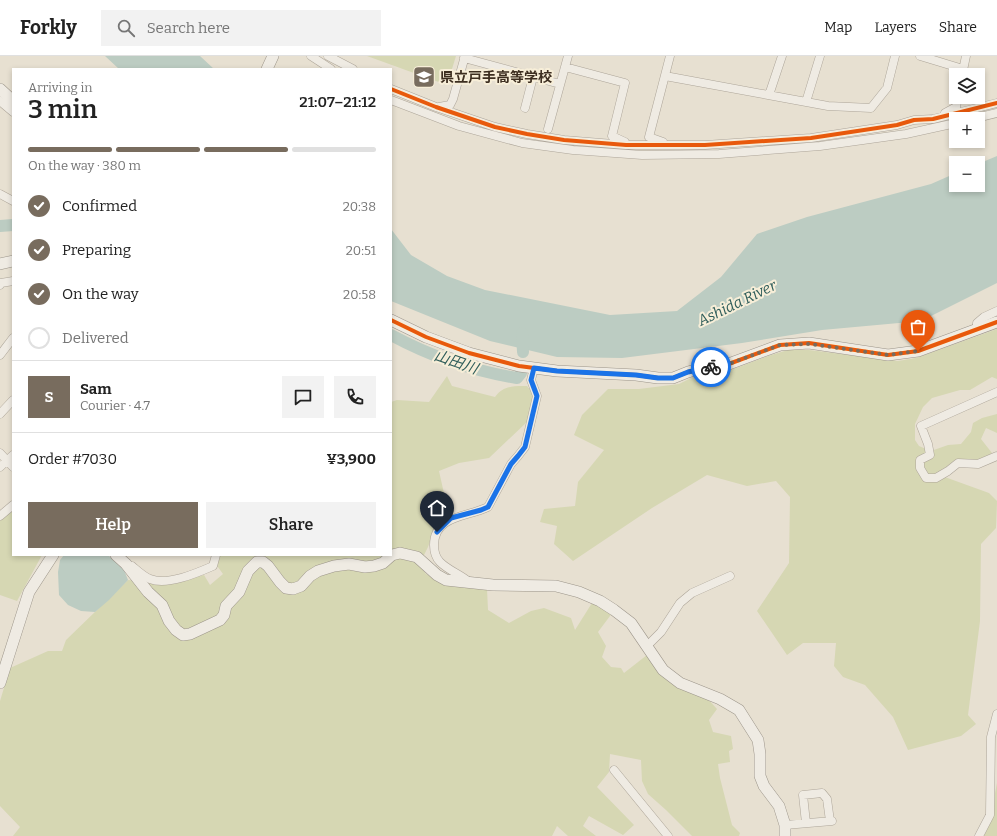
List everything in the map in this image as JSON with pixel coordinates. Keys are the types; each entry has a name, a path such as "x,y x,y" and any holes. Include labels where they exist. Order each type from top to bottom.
{"main road":[{"path":"267,68 273,56"},
{"path":"0,89 12,100"},
{"path":"0,264 12,261"},
{"path":"392,320 426,337 469,353 519,366 557,371 636,375 658,378 673,378 706,367 726,365 780,345 809,344 888,355 918,351 997,322"},
{"path":"117,556 126,564 148,592 162,605 169,621 176,630 183,634 190,634 220,620 224,615 226,606 239,592 248,571 257,562 263,562 286,588 293,589 301,586 310,576 318,571 334,566 349,564 365,567 374,566 392,556 400,554 417,557 437,575 446,580 492,585 556,586 579,592 600,601 631,623 663,670 680,682 720,699 739,710 758,740 760,754 760,776 764,786 779,806 785,830"},
{"path":"0,683 29,592 52,556"}],"street":[{"path":"311,56 329,68"},
{"path":"328,56 351,68"},
{"path":"548,129 568,56"},
{"path":"670,56 649,137 670,144"},
{"path":"769,95 782,56"},
{"path":"806,102 820,56"},
{"path":"665,76 828,106 871,108 887,88 895,56"},
{"path":"920,56 952,68"},
{"path":"963,68 966,56"},
{"path":"394,102 398,100 436,107 450,105 465,57 560,84"},
{"path":"565,67 624,83 612,136 625,142 626,145"},
{"path":"525,108 533,77"},
{"path":"392,89 436,107 495,127 564,140 626,145 705,145 811,138 897,125 914,120 933,119 997,103"},
{"path":"0,101 12,111"},
{"path":"394,102 459,126 522,142 573,150 642,155 719,154 820,146 906,134 949,125"},
{"path":"906,134 908,130 956,107 957,104"},
{"path":"985,116 997,113"},
{"path":"0,194 12,200"},
{"path":"0,285 1,283 12,281"},
{"path":"978,329 977,323 984,317 997,311"},
{"path":"0,355 12,339"},
{"path":"468,582 450,570 435,556 434,543 437,532 451,518 488,507 511,464 525,447 537,396 531,380 534,368"},
{"path":"997,392 921,426 928,444 930,455 920,460 920,468 926,478 936,478 948,472 958,463 978,464 997,456"},
{"path":"0,414 12,401"},
{"path":"0,453 11,461 0,467"},
{"path":"0,516 12,506"},
{"path":"126,564 133,566 142,575 151,580 160,582 194,574 213,566 216,556"},
{"path":"647,646 661,632 680,603 692,593 730,576"},
{"path":"979,836 990,815 991,737 997,714"},
{"path":"614,770 668,836"},
{"path":"785,830 806,823 831,821 827,799 822,793 803,795 806,823"}],"green space":[{"path":"367,56 456,56 447,85"},
{"path":"997,329 997,379 992,377 970,390 960,390 932,398 923,407 915,424 915,440 919,446 931,451 948,445 961,444 971,432 973,423 982,418 997,414 997,433 986,428 981,439 992,453 979,463 957,461 942,476 989,493 997,501 996,528 981,544 980,621 968,715 976,724 961,736 908,750 893,717 865,685 843,677 834,666 836,643 803,643 787,655 757,611 789,563 790,497 776,481 747,486 707,475 652,508 573,561 554,544 557,526 540,522 544,509 575,506 578,482 604,450 574,435 582,415 608,389 639,389 679,384 695,376 728,371 788,350 809,350 898,361 916,358"},
{"path":"447,376 452,386 495,397 505,388 514,386 527,386 533,393 528,421 489,458 459,463 439,471 445,498 423,557 413,556 426,574 453,586 487,589 488,610 509,623 531,611 544,608 571,618 575,630 592,603 613,612 598,632 606,646 602,657 611,667 621,668 624,673 647,655 705,696 717,709 709,720 713,732 731,736 733,749 729,751 730,762 718,764 732,825 740,833 739,836 692,836 648,794 642,781 641,760 610,754 609,772 597,787 634,825 623,835 589,816 583,826 596,836 568,836 557,826 552,836 13,836 20,827 0,806 0,701 10,668 48,651 62,651 66,640 128,580 172,583 204,575 210,585 223,574 215,563 218,556 392,556 392,402 397,400 429,402"},
{"path":"12,511 12,556 41,556 17,601 0,595 0,520"},
{"path":"997,783 997,836 982,836 993,818"}],"water":[{"path":"105,56 200,56 213,68 118,68"},
{"name":"Ashida River","path":"997,156 997,283 921,321 822,330 742,343 622,358 557,357 490,341 392,301 392,230 411,255 447,276 485,290 610,315 677,311 721,277 757,234 807,217 931,184 949,176 949,192 985,192 985,161"},
{"path":"63,556 109,556 124,570 128,580 95,612 81,611 68,605 59,595 58,572 60,560"}],"waterway":[{"name":"山田川","path":"0,226 12,225"},
{"name":"山田川","path":"522,333 523,352"},
{"name":"山田川","path":"392,336 421,350 468,367 517,378 521,373"}],"cycle path":[{"path":"392,89 436,107 495,127 564,140 626,145 705,145 811,138 897,125 914,120 933,119 997,103"},
{"path":"392,320 426,337 469,353 519,366 557,371 636,375 658,378 673,378 706,367 726,365 780,345 809,343 888,355 918,351 997,322"}],"way so far":[{"path":"711,367 726,365 780,345 809,344 888,355 918,351"}],"place":[{"name":"県立戸手高等学校","path":"424,77"}],"route":[{"path":"437,532 451,518 488,507 511,464 525,447 537,396 531,380 534,368 557,371 673,378 688,372 711,367"}]}
